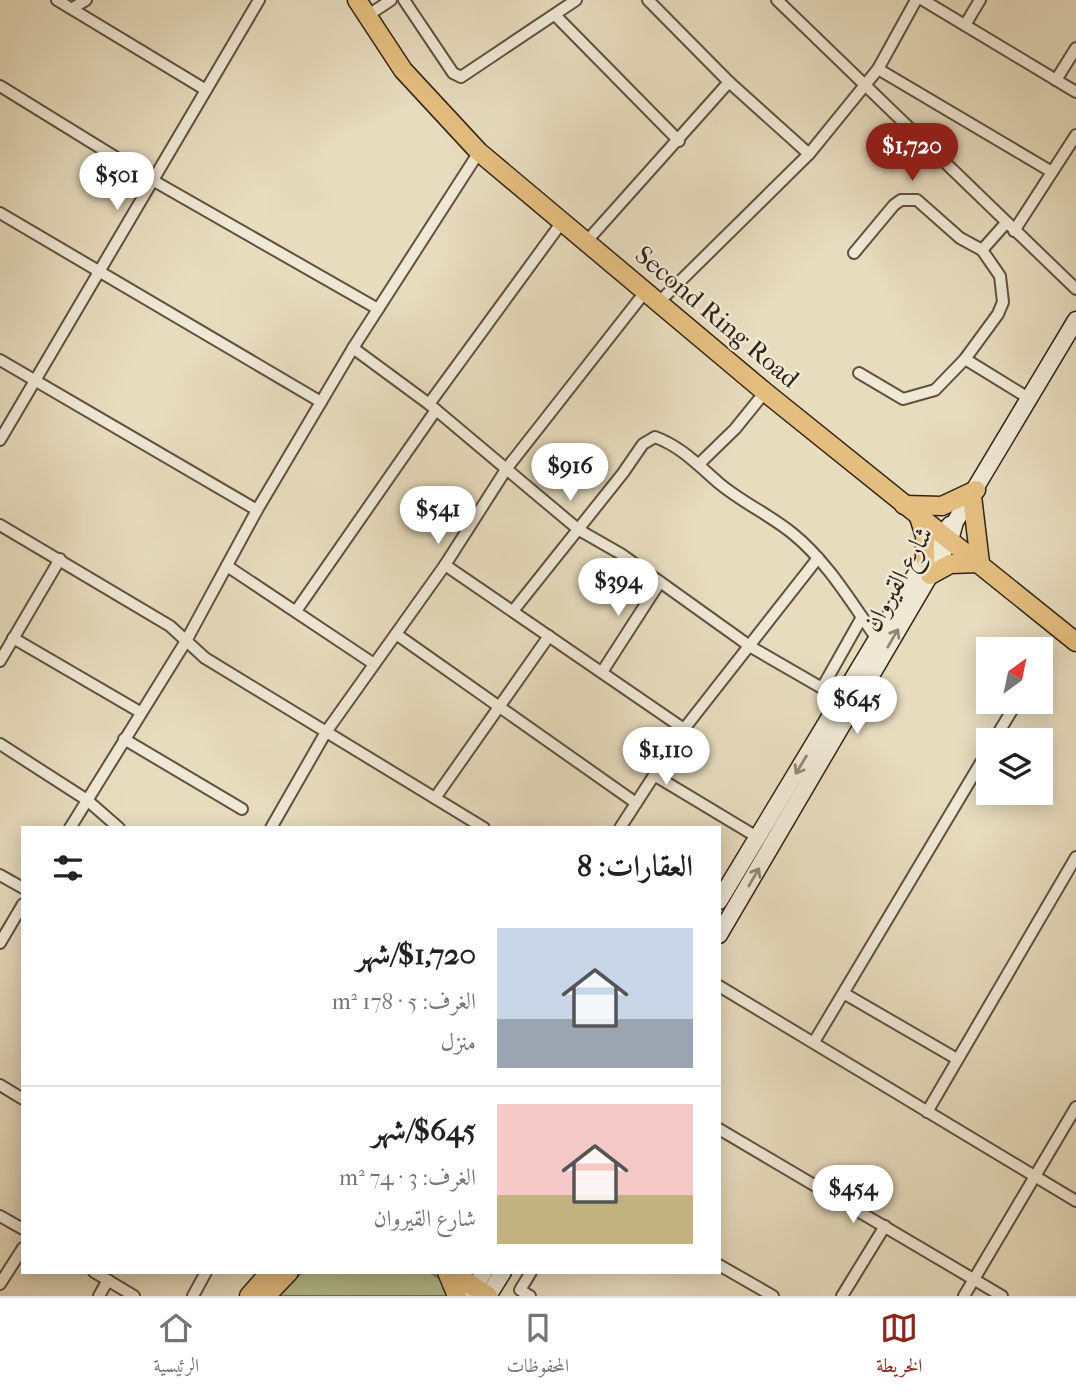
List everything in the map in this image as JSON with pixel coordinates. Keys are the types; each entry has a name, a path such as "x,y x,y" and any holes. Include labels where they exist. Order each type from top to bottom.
{"main road":[{"name":"Second Ring Road","path":"357,0 403,70 479,152 904,505 919,517 948,532 980,563 1076,642"},
{"name":"شارع القيروان","path":"721,932 927,567 1076,320"},
{"path":"904,505 943,506 974,493 980,563 927,567"},
{"path":"721,898 877,639 927,567 925,536 919,517"},
{"path":"249,1296 268,1274"},
{"path":"267,1296 287,1274"},
{"path":"450,1274 457,1296"},
{"path":"455,1274 484,1284"}],"street":[{"path":"57,0 206,90"},
{"path":"73,8 86,0"},
{"path":"0,440 258,0"},
{"path":"368,16 391,0"},
{"path":"404,0 453,73 461,77 559,8 576,0"},
{"path":"648,0 729,82 809,154"},
{"path":"272,826 326,732 445,565 507,468 652,297 809,154 878,69 916,0"},
{"path":"923,0 1076,92"},
{"path":"965,25 980,0"},
{"path":"784,2 1076,289"},
{"path":"559,8 679,141"},
{"path":"1056,80 1076,48"},
{"path":"878,69 1052,172"},
{"path":"586,242 729,82"},
{"path":"0,86 153,181 378,310"},
{"path":"982,250 1010,227 1076,135"},
{"path":"71,826 186,640 257,510 353,348 479,152"},
{"path":"854,253 894,205 909,198 917,200 960,237 982,250 1000,276 1003,302 998,314 965,359 936,390 903,399 859,373"},
{"path":"0,213 321,401"},
{"path":"296,611 562,222"},
{"path":"353,348 433,407 579,530 660,582 751,647 841,699"},
{"path":"965,359 1030,398"},
{"path":"0,360 257,510"},
{"path":"699,464 735,429 765,391"},
{"path":"513,611 579,530 643,444 655,438 699,464 721,485 791,532 818,558 877,639"},
{"path":"0,525 170,626 199,655 481,826"},
{"path":"621,826 684,729 751,647 818,558"},
{"path":"0,661 60,559"},
{"path":"445,565 684,729"},
{"path":"227,566 374,664"},
{"path":"602,672 660,582"},
{"path":"822,688 862,617"},
{"path":"396,634 636,803"},
{"path":"435,798 549,636"},
{"path":"13,638 140,712"},
{"path":"124,739 242,809"},
{"path":"0,744 88,800 117,826"},
{"path":"814,1042 976,771"},
{"path":"654,775 757,837"},
{"path":"927,1112 1076,857"},
{"path":"0,875 21,887"},
{"path":"0,943 21,907"},
{"path":"721,987 1076,1200"},
{"path":"845,994 957,1059"},
{"path":"0,1085 21,1098"},
{"path":"964,1296 1076,1107"},
{"path":"721,1130 1002,1296"},
{"path":"0,1216 21,1228"},
{"path":"842,1296 885,1226"},
{"path":"0,1284 21,1251"},
{"path":"721,1266 773,1296"},
{"path":"98,1274 134,1296"},
{"path":"193,1296 205,1274"},
{"path":"522,1294 530,1274"},
{"path":"99,1296 108,1280"}],"green space":[{"path":"300,1274 432,1274 441,1279 450,1296 279,1296"}]}
